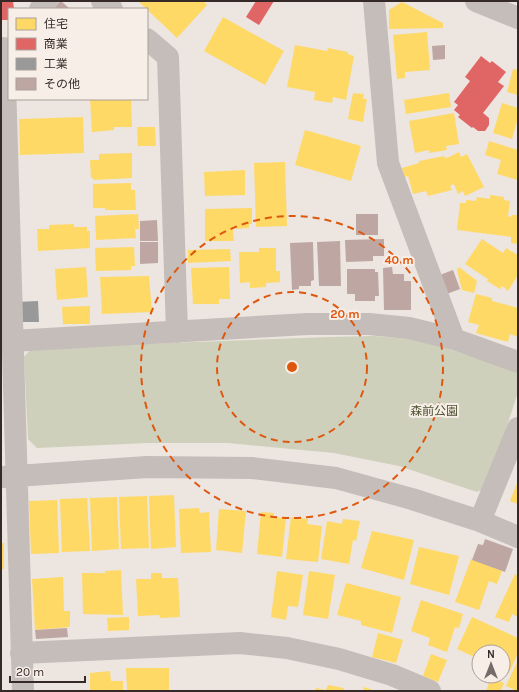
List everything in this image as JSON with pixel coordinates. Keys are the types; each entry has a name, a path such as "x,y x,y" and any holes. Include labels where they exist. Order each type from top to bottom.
{"street":[{"path":"102,1 111,8"},
{"path":"374,1 388,163 454,339"},
{"path":"476,1 518,18"},
{"path":"148,40 168,57 177,332"},
{"path":"5,46 12,341 9,477 23,691"},
{"path":"12,341 308,324 369,324 409,328 454,339 518,362"},
{"path":"480,521 518,428"},
{"path":"9,477 147,467 252,468 336,478 412,498 480,521 518,537"},
{"path":"21,653 240,643 287,648 340,659 392,675 430,691"}],"green space":[{"name":"森前公園","path":"374,336 410,339 436,345 514,370 518,375 518,392 487,487 477,492 399,466 334,453 228,443 148,443 37,448 28,439 24,357 32,348"}],"building: 住宅":[{"path":"138,1 203,1 207,5 177,38 148,10 148,8 145,8"},
{"path":"402,2 443,23 443,28 389,29 389,10"},
{"path":"223,17 284,51 265,85 204,51"},
{"path":"427,32 430,70 405,72 405,78 397,79 393,35"},
{"path":"295,45 327,51 328,48 348,52 348,54 354,56 346,100 333,97 332,103 314,100 315,92 287,87"},
{"path":"513,69 518,70 518,95 507,92"},
{"path":"353,93 364,94 363,99 367,99 363,122 348,119"},
{"path":"449,93 451,107 406,114 404,100"},
{"path":"90,100 131,100 132,127 114,127 114,130 92,132"},
{"path":"502,103 518,108 518,118 512,139 493,133"},
{"path":"454,113 459,144 446,146 447,150 429,153 429,150 415,153 409,121"},
{"path":"83,117 84,153 20,155 19,119"},
{"path":"137,127 155,127 156,146 138,146"},
{"path":"305,130 361,146 351,181 295,165"},
{"path":"489,141 518,150 518,180 497,174 501,160 485,155"},
{"path":"459,152 461,157 467,154 484,187 465,196 463,191 458,194 454,184 450,186 452,190 428,196 426,191 413,194 408,176 404,177 402,168 419,163 419,161 444,156 445,158"},
{"path":"132,153 132,178 93,180 93,178 91,178 90,160 99,160 99,154"},
{"path":"285,162 287,226 256,227 254,163"},
{"path":"245,170 245,195 205,196 204,172"},
{"path":"131,183 131,190 135,190 136,210 105,210 105,208 93,208 93,184"},
{"path":"490,195 504,197 504,200 510,201 508,216 512,217 512,215 518,215 518,244 511,243 511,237 457,230 460,203 466,203 466,200 476,201 477,197 490,199"},
{"path":"252,208 252,224 249,224 249,228 233,229 234,241 205,241 205,209"},
{"path":"138,214 139,229 135,229 136,238 96,240 95,216"},
{"path":"74,224 74,227 87,227 87,231 90,231 90,248 38,251 37,229 49,229 49,225"},
{"path":"482,239 503,253 506,248 518,255 518,275 508,291 502,286 500,289 487,281 488,279 465,264"},
{"path":"134,247 135,266 131,266 131,270 96,271 95,248"},
{"path":"259,248 276,248 276,271 280,271 280,282 266,283 266,287 250,288 250,282 240,283 239,252 259,252"},
{"path":"230,249 231,261 188,263 188,250"},
{"path":"86,267 88,297 57,300 55,269"},
{"path":"229,267 230,299 219,299 219,304 193,304 191,268"},
{"path":"459,267 477,281 474,293 462,290 457,270"},
{"path":"149,276 152,312 102,314 100,277"},
{"path":"476,294 492,298 492,301 518,308 518,337 510,334 508,342 476,333 479,325 468,322"},
{"path":"90,306 90,324 63,324 62,307"},
{"path":"518,481 518,504 510,501"},
{"path":"174,495 176,547 151,549 149,496"},
{"path":"147,496 149,548 121,549 119,497"},
{"path":"117,497 119,549 92,551 90,498"},
{"path":"87,498 90,551 62,552 60,499"},
{"path":"57,500 59,553 31,554 29,501"},
{"path":"199,508 200,513 209,512 211,552 181,553 179,509"},
{"path":"219,509 246,511 242,553 216,550"},
{"path":"261,512 274,513 273,517 286,518 282,557 257,554"},
{"path":"291,517 308,519 307,524 322,526 318,562 286,559"},
{"path":"343,519 360,521 356,541 353,540 349,564 321,559 327,521 342,524"},
{"path":"372,531 414,540 404,580 361,568"},
{"path":"1,543 4,543 4,569 1,569"},
{"path":"419,547 459,556 449,595 410,584"},
{"path":"471,559 502,571 497,584 489,581 479,610 455,602"},
{"path":"121,570 123,615 83,614 82,573 105,573 105,571"},
{"path":"277,571 303,575 298,607 288,606 286,620 271,617"},
{"path":"309,571 335,575 328,619 303,615"},
{"path":"151,573 162,573 162,578 178,578 180,617 160,618 159,615 138,616 136,579 151,579"},
{"path":"515,574 518,576 518,617 512,614 509,622 495,617"},
{"path":"63,577 64,611 70,611 70,627 35,630 32,579"},
{"path":"346,583 401,597 392,633 361,625 361,621 337,615"},
{"path":"421,600 463,614 459,628 455,627 447,652 428,645 430,638 411,631"},
{"path":"129,617 129,630 108,631 107,618"},
{"path":"472,617 518,638 518,653 511,669 511,644 471,644 471,655 457,649"},
{"path":"378,633 403,640 396,663 372,657"},
{"path":"431,654 447,660 438,682 423,676"},
{"path":"518,660 518,691 506,686 507,684 511,684 511,675"},
{"path":"126,668 169,668 169,691 127,691"},
{"path":"110,671 111,681 123,681 123,691 90,691 90,673"},
{"path":"489,684 504,684 501,691 486,691"},
{"path":"328,685 344,688 344,691 315,691 316,688 326,690"},
{"path":"364,687 376,691 363,691"}],"building: 商業":[{"path":"1,1 13,1 14,8 8,8 8,20 1,20"},
{"path":"256,1 274,1 259,25 246,17"},
{"path":"481,56 490,63 492,61 506,72 498,82 504,86 483,113 489,118 489,125 485,131 478,131 473,127 472,128 458,117 460,115 454,110 458,105 454,102 470,81 465,77"}],"building: 工業":[{"path":"38,301 39,322 23,322 17,302"}],"building: その他":[{"path":"61,1 69,8 54,8"},
{"path":"445,45 445,59 433,60 432,46"},
{"path":"356,214 378,214 378,235 356,235"},
{"path":"157,220 158,241 140,241 140,221"},
{"path":"384,239 384,256 373,256 373,261 346,262 345,240"},
{"path":"340,241 341,286 319,286 317,242"},
{"path":"140,242 158,242 158,263 140,264"},
{"path":"313,242 314,280 311,281 311,286 299,286 299,289 292,290 290,243"},
{"path":"392,267 393,274 404,274 404,281 411,281 411,310 384,310 383,268"},
{"path":"347,269 375,269 375,272 378,272 379,296 375,296 375,301 355,301 355,294 347,294"},
{"path":"453,270 460,289 444,295 437,276"},
{"path":"485,539 513,549 505,572 472,560 478,544 483,545"},
{"path":"67,628 68,637 36,639 35,630"}]}
